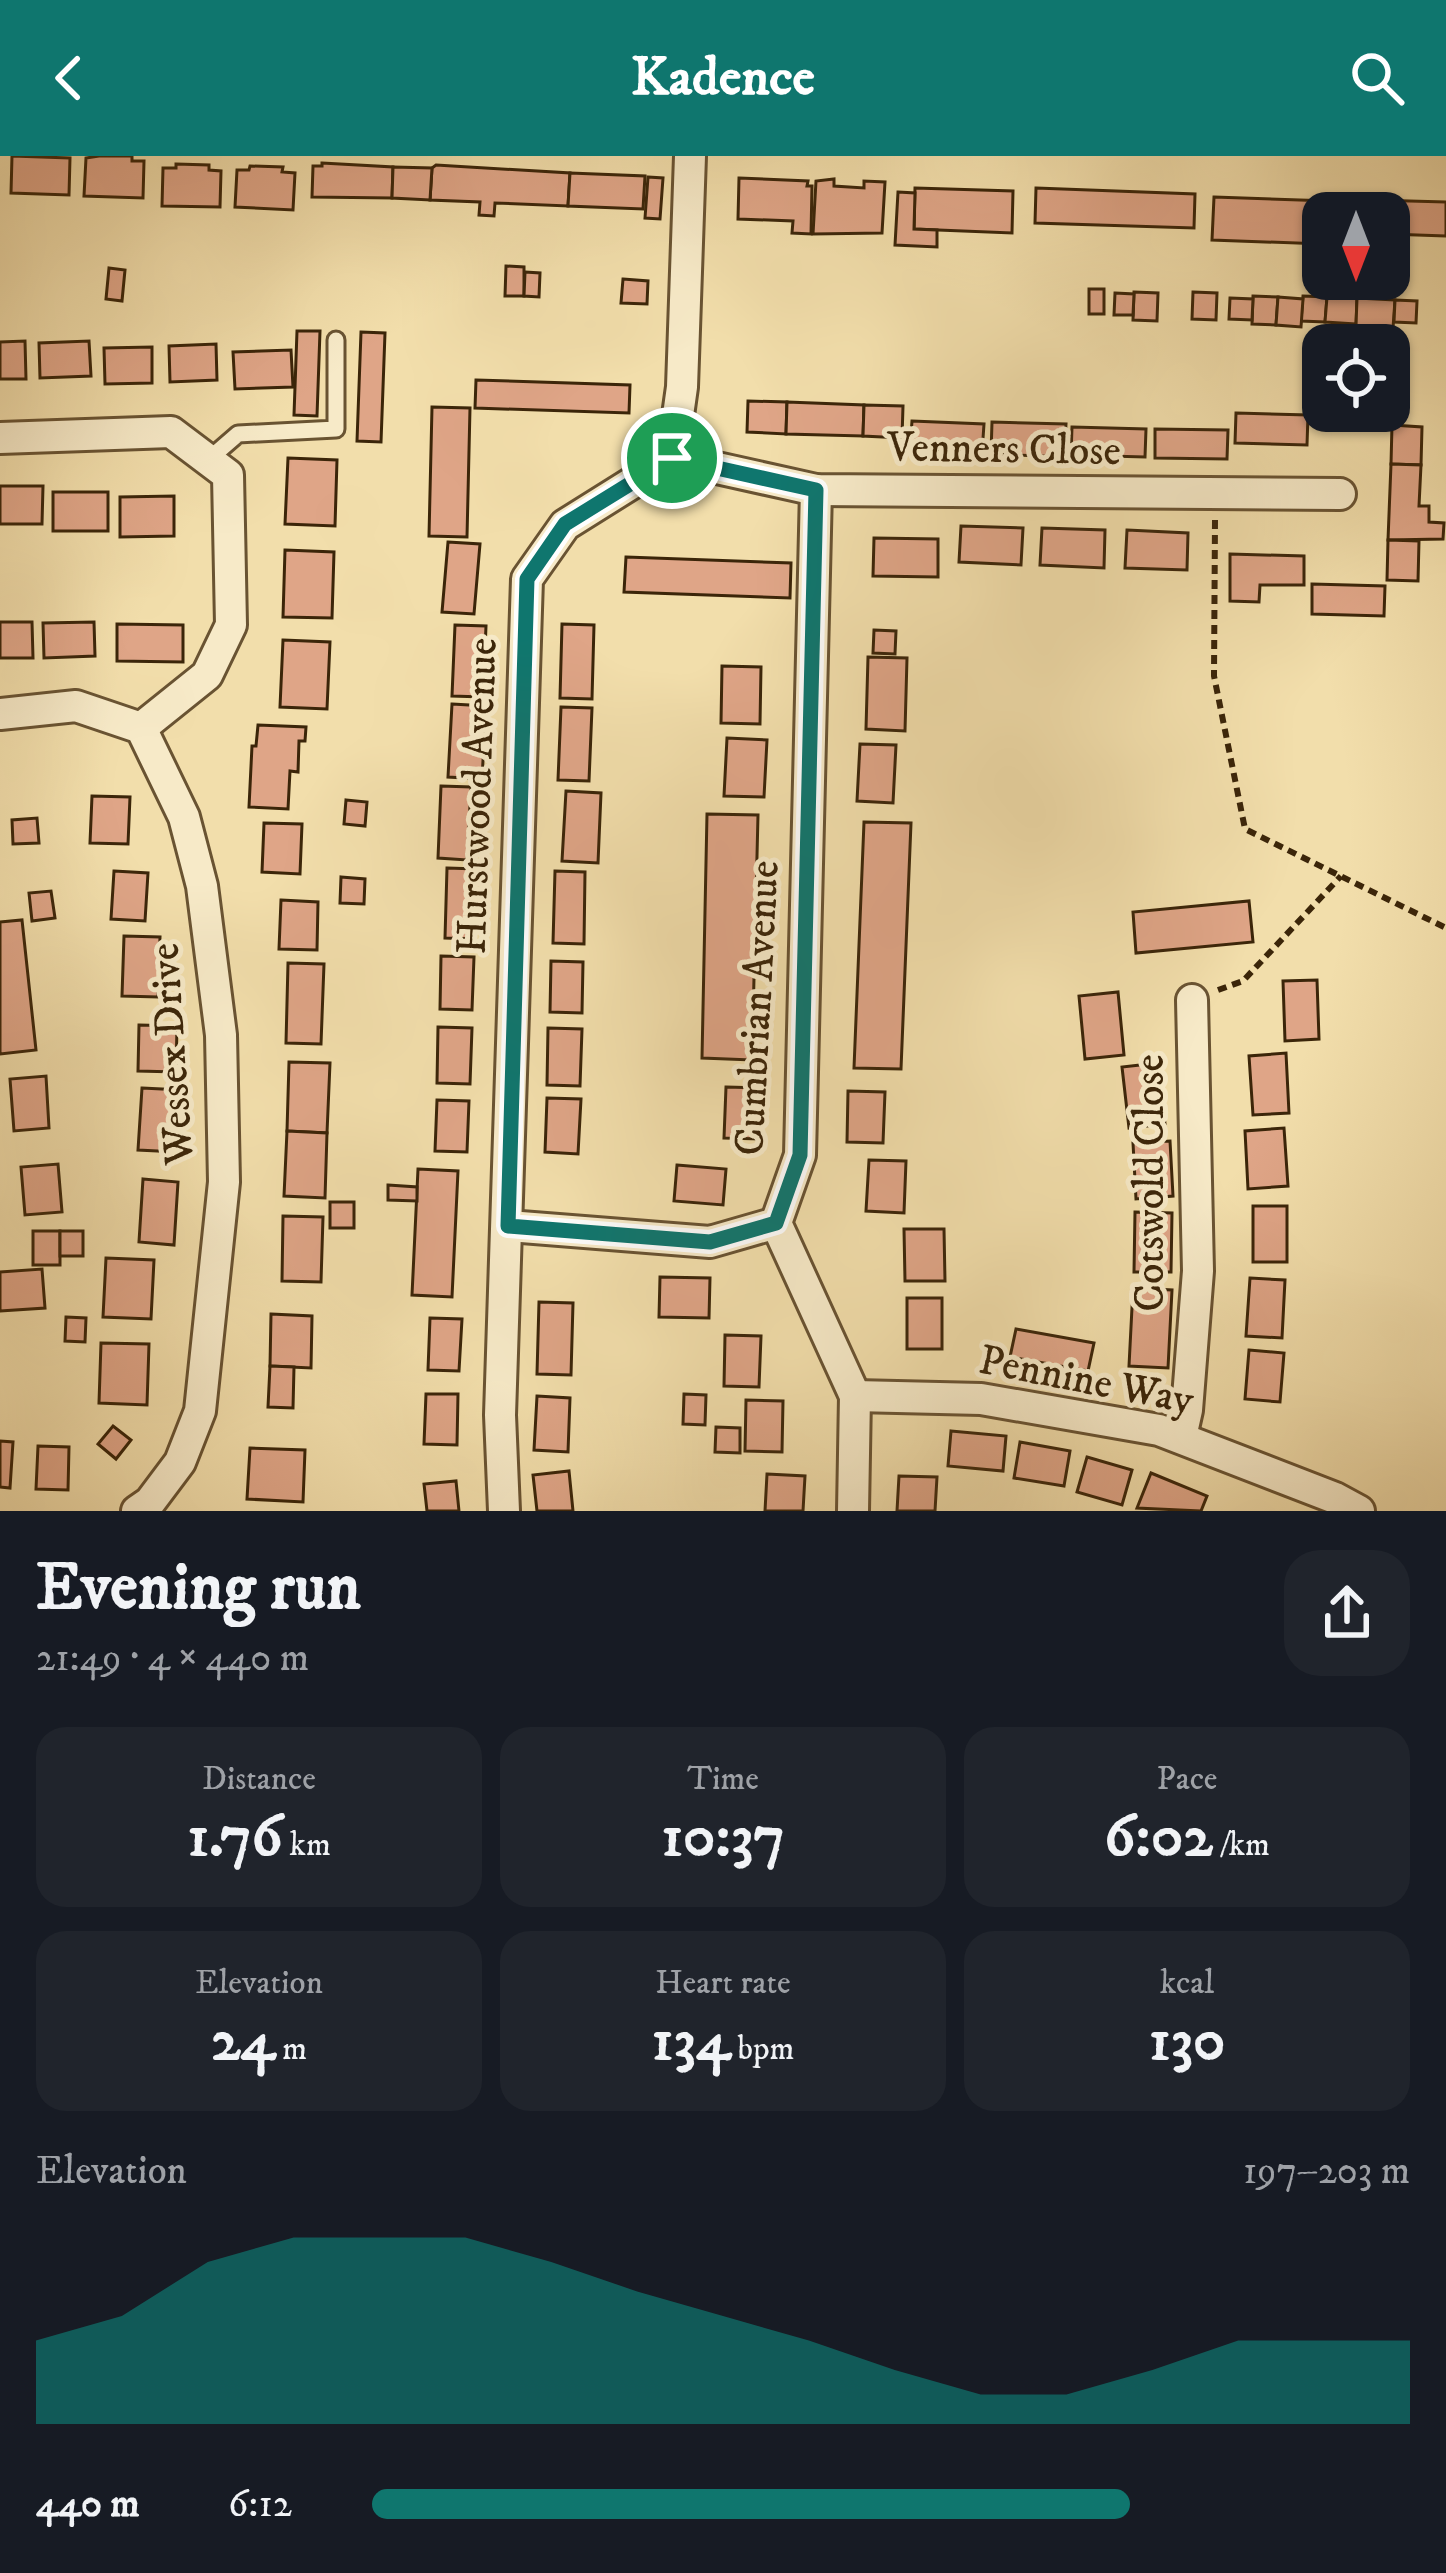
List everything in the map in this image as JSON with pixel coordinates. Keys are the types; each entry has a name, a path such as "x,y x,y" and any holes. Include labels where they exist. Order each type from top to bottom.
{"street":[{"path":"672,458 682,387 690,156"},
{"path":"0,438 171,432 228,475 231,625 207,675 141,728 76,706 0,714"},
{"name":"Venners Close","path":"672,458 816,490 1340,494"},
{"name":"Hurstwood Avenue","path":"504,1511 500,1415 527,579 565,524 672,458"},
{"name":"Cumbrian Avenue","path":"776,1223 800,1155 816,490"},
{"name":"Wessex Drive","path":"141,728 184,817 202,886 221,1035 224,1182 200,1411 181,1462 149,1508"},
{"name":"Cotswold Close","path":"1181,1437 1198,1271 1192,1000"},
{"path":"508,1226 710,1242 776,1223 855,1396 853,1511"},
{"name":"Pennine Way","path":"855,1396 981,1399 1181,1437 1359,1511"}],"lane":[{"path":"208,460 238,434 336,429 336,340"}],"path":[{"path":"1215,494 1214,676 1245,829 1446,928"},
{"path":"1192,1000 1243,981 1342,876"}],"building":[{"path":"12,156 70,158 69,195 11,193"},
{"path":"132,156 132,161 144,161 143,198 84,196 86,158"},
{"path":"176,164 209,165 209,170 221,171 220,207 162,206 163,168 176,168"},
{"path":"436,165 570,173 568,206 495,203 494,216 479,215 480,202 430,200"},
{"path":"313,166 393,167 392,198 312,197"},
{"path":"283,167 282,172 295,173 293,210 235,207 237,170"},
{"path":"393,167 432,168 430,200 392,198"},
{"path":"570,173 645,176 643,209 568,206"},
{"path":"648,177 663,178 660,219 645,218"},
{"path":"739,178 808,181 807,186 812,186 811,234 792,233 793,221 738,219"},
{"path":"834,179 834,186 864,188 864,181 885,182 882,233 813,234 816,181"},
{"path":"915,188 1013,191 1012,233 914,229"},
{"path":"1036,188 1195,194 1194,228 1035,223"},
{"path":"898,192 915,193 914,229 937,230 937,247 895,245"},
{"path":"1214,197 1302,200 1302,243 1212,240"},
{"path":"1410,201 1446,202 1446,236 1410,235"},
{"path":"506,266 524,267 524,296 505,296"},
{"path":"109,268 125,270 122,301 106,299"},
{"path":"525,272 540,273 539,297 524,296"},
{"path":"623,279 648,281 647,304 621,303"},
{"path":"1089,289 1104,289 1104,314 1089,314"},
{"path":"1134,292 1158,293 1157,321 1133,320"},
{"path":"1193,292 1217,293 1216,320 1192,319"},
{"path":"1115,293 1134,294 1133,315 1114,315"},
{"path":"1253,296 1278,297 1276,325 1252,324"},
{"path":"1278,297 1302,299 1301,327 1276,325"},
{"path":"1230,298 1253,299 1252,320 1229,319"},
{"path":"1303,300 1327,300 1325,322 1301,321"},
{"path":"1327,300 1357,300 1356,324 1325,322"},
{"path":"1357,300 1395,300 1393,324 1356,324"},
{"path":"1395,300 1417,301 1416,323 1394,322"},
{"path":"297,331 320,331 317,416 294,415"},
{"path":"361,332 385,333 381,442 357,441"},
{"path":"25,341 26,379 0,379 0,342"},
{"path":"89,341 91,376 40,378 39,343"},
{"path":"216,344 217,380 170,382 169,346"},
{"path":"152,347 152,383 105,384 104,348"},
{"path":"291,350 293,387 235,389 233,352"},
{"path":"476,380 630,385 629,413 475,408"},
{"path":"748,401 787,402 786,434 747,432"},
{"path":"787,402 864,405 863,436 786,434"},
{"path":"864,405 903,406 902,438 863,436"},
{"path":"432,407 470,408 467,537 429,536"},
{"path":"1236,413 1302,415 1302,432 1307,432 1307,445 1235,443"},
{"path":"912,421 984,424 982,453 910,449"},
{"path":"992,422 1066,424 1064,457 991,454"},
{"path":"1072,427 1146,429 1145,457 1071,455"},
{"path":"1422,427 1421,465 1391,464 1392,432"},
{"path":"1155,429 1228,430 1227,459 1155,458"},
{"path":"288,458 337,460 335,526 285,524"},
{"path":"1391,464 1421,465 1419,506 1429,506 1429,522 1444,523 1443,539 1388,540"},
{"path":"0,486 43,486 42,524 0,524"},
{"path":"53,492 108,492 108,531 53,531"},
{"path":"174,496 174,536 120,537 120,497"},
{"path":"961,526 1023,528 1021,565 959,562"},
{"path":"1042,528 1105,530 1104,568 1040,565"},
{"path":"1127,530 1188,533 1187,570 1125,568"},
{"path":"874,538 938,539 938,577 873,576"},
{"path":"1388,540 1419,541 1418,581 1387,580"},
{"path":"448,542 480,544 474,614 442,612"},
{"path":"285,550 334,552 332,618 283,617"},
{"path":"1230,554 1304,556 1304,585 1260,585 1259,602 1230,601"},
{"path":"626,557 791,563 790,598 624,592"},
{"path":"1312,584 1385,586 1384,616 1312,614"},
{"path":"0,622 32,622 33,658 0,658"},
{"path":"94,622 95,656 44,658 43,623"},
{"path":"117,624 183,625 183,662 117,661"},
{"path":"562,624 594,625 592,699 560,698"},
{"path":"455,625 486,626 483,697 452,696"},
{"path":"874,630 896,631 895,654 873,653"},
{"path":"283,640 330,642 327,709 280,707"},
{"path":"868,657 907,658 905,731 866,729"},
{"path":"722,666 761,667 760,724 721,723"},
{"path":"452,704 486,706 482,779 448,777"},
{"path":"561,707 592,708 589,781 558,780"},
{"path":"258,725 306,727 305,741 299,741 298,772 290,771 288,809 249,807 252,746 256,746"},
{"path":"727,738 767,740 764,797 724,796"},
{"path":"860,744 896,745 893,803 857,801"},
{"path":"441,786 471,787 467,860 438,858"},
{"path":"566,791 601,793 598,863 562,861"},
{"path":"92,796 130,797 128,844 90,843"},
{"path":"346,800 367,802 365,826 344,824"},
{"path":"707,814 758,815 752,1060 702,1058"},
{"path":"37,818 39,843 13,844 12,820"},
{"path":"864,822 911,823 901,1069 854,1068"},
{"path":"264,823 302,824 300,874 262,872"},
{"path":"447,868 477,869 474,939 445,938"},
{"path":"114,871 148,873 145,921 111,919"},
{"path":"555,871 585,872 584,944 553,943"},
{"path":"341,877 365,879 364,904 340,903"},
{"path":"51,891 55,918 32,921 29,893"},
{"path":"281,900 318,902 317,950 279,949"},
{"path":"1249,901 1253,942 1136,953 1133,912"},
{"path":"22,920 36,1050 0,1054 0,922"},
{"path":"124,936 160,937 158,997 122,996"},
{"path":"441,956 474,957 472,1010 440,1009"},
{"path":"551,961 583,962 582,1013 550,1012"},
{"path":"288,963 324,964 321,1044 286,1043"},
{"path":"1317,980 1319,1039 1285,1041 1283,981"},
{"path":"1118,992 1124,1055 1085,1059 1079,996"},
{"path":"139,1025 177,1026 176,1072 138,1071"},
{"path":"438,1027 472,1028 470,1084 437,1083"},
{"path":"548,1028 582,1029 580,1086 547,1085"},
{"path":"1286,1053 1289,1113 1253,1115 1249,1056"},
{"path":"289,1062 330,1063 327,1133 287,1131"},
{"path":"1158,1063 1165,1124 1129,1128 1122,1067"},
{"path":"46,1076 49,1128 14,1131 10,1079"},
{"path":"726,1087 763,1088 761,1139 724,1138"},
{"path":"142,1088 181,1090 177,1152 138,1150"},
{"path":"848,1091 885,1092 883,1143 847,1142"},
{"path":"547,1098 581,1099 578,1154 545,1152"},
{"path":"437,1100 469,1101 467,1152 435,1151"},
{"path":"1284,1128 1288,1186 1248,1189 1245,1131"},
{"path":"287,1131 327,1133 325,1198 284,1196"},
{"path":"1170,1141 1173,1196 1136,1199 1133,1143"},
{"path":"869,1160 906,1161 904,1213 866,1211"},
{"path":"58,1164 62,1212 25,1215 21,1167"},
{"path":"677,1165 726,1169 723,1205 674,1201"},
{"path":"418,1169 458,1171 452,1297 412,1295"},
{"path":"143,1179 178,1182 174,1245 139,1242"},
{"path":"388,1185 417,1187 417,1201 388,1200"},
{"path":"330,1202 354,1202 354,1228 330,1228"},
{"path":"1253,1206 1287,1206 1287,1262 1253,1262"},
{"path":"1135,1212 1172,1213 1171,1272 1134,1272"},
{"path":"283,1216 323,1217 321,1282 282,1281"},
{"path":"904,1229 944,1229 945,1281 905,1281"},
{"path":"33,1231 60,1231 60,1265 33,1265"},
{"path":"60,1231 83,1231 83,1256 60,1256"},
{"path":"106,1258 154,1260 151,1319 103,1317"},
{"path":"42,1269 45,1308 0,1311 0,1272"},
{"path":"660,1277 710,1278 709,1318 659,1317"},
{"path":"1250,1278 1285,1280 1282,1338 1246,1336"},
{"path":"1133,1288 1172,1290 1168,1368 1129,1366"},
{"path":"907,1298 942,1298 942,1349 907,1349"},
{"path":"539,1302 573,1303 571,1375 537,1374"},
{"path":"271,1314 312,1316 311,1368 270,1366"},
{"path":"66,1317 86,1318 85,1342 65,1341"},
{"path":"430,1318 462,1319 459,1371 428,1370"},
{"path":"1016,1329 1094,1343 1088,1371 1010,1357"},
{"path":"725,1335 761,1336 759,1387 724,1386"},
{"path":"101,1343 149,1344 147,1405 99,1403"},
{"path":"1249,1350 1284,1353 1280,1402 1245,1399"},
{"path":"270,1366 294,1367 293,1408 268,1407"},
{"path":"426,1394 458,1394 457,1445 424,1444"},
{"path":"684,1394 706,1395 705,1425 683,1424"},
{"path":"537,1396 570,1398 568,1452 534,1450"},
{"path":"746,1400 783,1401 782,1452 745,1451"},
{"path":"113,1426 131,1440 116,1459 98,1444"},
{"path":"716,1427 740,1428 740,1453 715,1452"},
{"path":"951,1431 1006,1436 1003,1471 948,1466"},
{"path":"0,1441 13,1442 10,1488 0,1487"},
{"path":"1020,1442 1070,1451 1064,1486 1014,1478"},
{"path":"38,1446 69,1447 68,1490 36,1489"},
{"path":"250,1448 305,1450 303,1502 247,1499"},
{"path":"1087,1457 1132,1470 1122,1505 1077,1492"},
{"path":"569,1471 573,1511 537,1511 533,1475"},
{"path":"1151,1473 1207,1496 1201,1511 1137,1508"},
{"path":"767,1474 805,1476 803,1511 765,1511"},
{"path":"899,1476 937,1477 935,1511 897,1511"},
{"path":"456,1481 459,1511 427,1511 424,1484"}],"route":[{"path":"672,458 816,490 800,1155 776,1223 710,1242 508,1226 527,579 565,524 672,458"}]}
